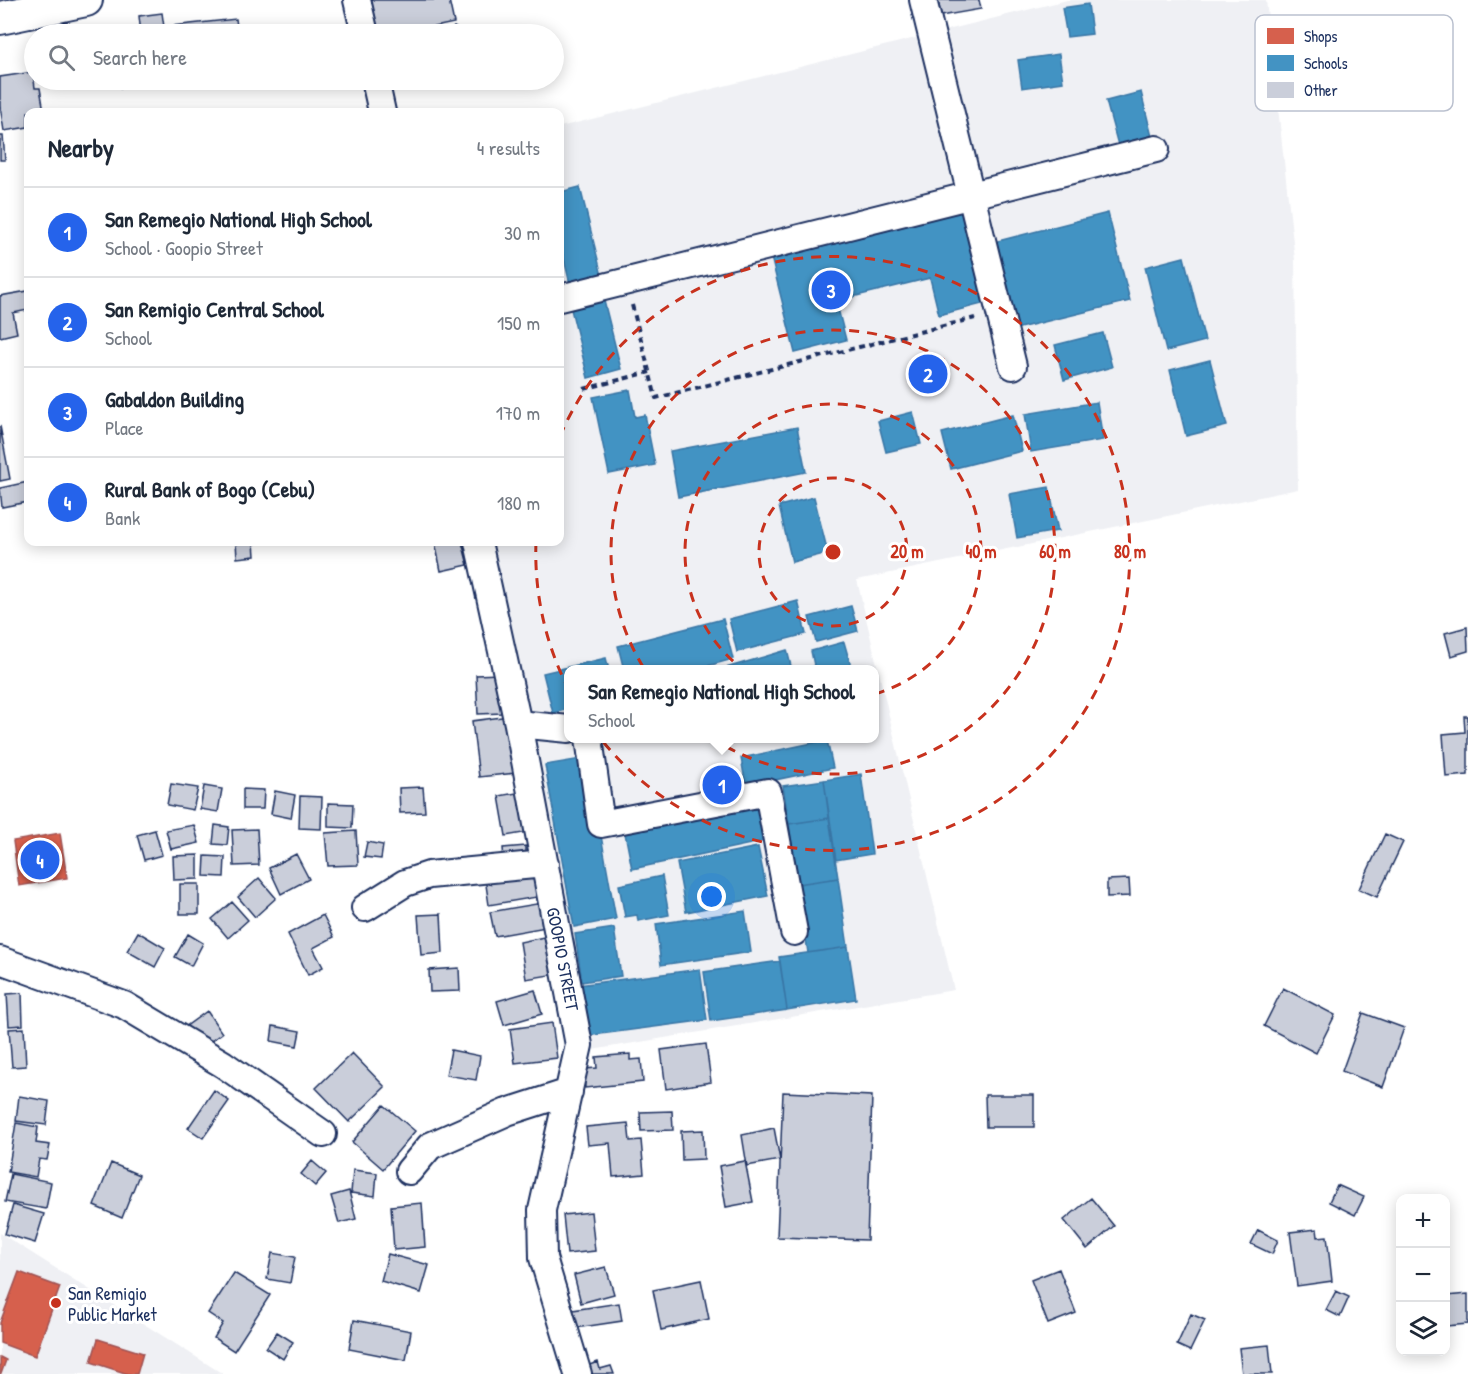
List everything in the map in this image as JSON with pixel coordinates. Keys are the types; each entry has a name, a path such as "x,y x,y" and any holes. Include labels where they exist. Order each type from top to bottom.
{"main road":[{"path":"0,18 86,0"}],"street":[{"path":"357,0 362,24"},
{"path":"923,0 1013,366"},
{"path":"377,90 381,108"},
{"path":"564,297 1156,149"},
{"name":"GOOPIO STREET","path":"479,546 518,724 579,1045 542,1210 543,1257 578,1374"},
{"path":"518,724 564,729"},
{"path":"590,743 601,824 768,792 794,932"},
{"path":"365,908 405,883 429,875 545,864"},
{"path":"0,960 124,1005 223,1064 322,1134"},
{"path":"409,1171 430,1146 507,1112 569,1092"}],"path":[{"path":"626,281 656,398 999,312"},
{"path":"584,389 650,372"}],"shaded area":[{"path":"1067,0 1266,0 1268,15 1255,15 1255,111 1278,111 1295,260 1298,489 857,580 877,665 564,665 564,743 879,743 879,673 954,990 586,1051 488,546 564,546 564,126"},
{"name":"San Remigio Public Market","path":"0,1233 223,1374 0,1374"}],"building: Shops":[{"path":"60,833 67,878 19,886 13,841"},
{"path":"19,1272 60,1287 35,1356 0,1343 0,1323"},
{"path":"98,1339 143,1353 137,1374 128,1374 91,1362"},
{"path":"0,1357 6,1360 1,1374 0,1374"}],"building: Schools":[{"path":"1088,4 1092,34 1067,37 1062,8"},
{"path":"1059,54 1063,82 1022,88 1018,60"},
{"path":"1141,92 1152,137 1118,145 1106,101"},
{"path":"580,187 603,280 571,288 564,259 564,191"},
{"path":"961,204 986,303 939,315 930,278 836,301 846,340 795,353 770,253 822,240 823,246 911,224 909,217"},
{"path":"1108,213 1130,301 1015,329 994,242"},
{"path":"1184,257 1205,341 1166,351 1145,267"},
{"path":"604,301 621,369 588,378 571,309"},
{"path":"1103,333 1112,367 1064,380 1055,345"},
{"path":"1210,360 1227,426 1186,436 1170,370"},
{"path":"630,390 635,417 645,415 655,465 609,474 593,397"},
{"path":"1097,402 1103,440 1031,452 1025,414"},
{"path":"913,412 921,444 886,452 878,421"},
{"path":"1013,415 1022,451 951,469 942,433"},
{"path":"797,427 806,472 678,497 670,451"},
{"path":"1049,487 1058,531 1017,538 1009,494"},
{"path":"814,497 828,553 792,562 779,506"},
{"path":"798,601 806,634 737,652 729,619"},
{"path":"851,606 858,631 816,642 809,617"},
{"path":"723,619 733,659 711,665 623,665 618,646"},
{"path":"844,642 851,665 814,665 811,651"},
{"path":"787,650 791,665 736,665"},
{"path":"606,658 608,665 577,665"},
{"path":"564,668 564,710 553,713 543,673"},
{"path":"813,743 828,743 833,768 746,786 741,758"},
{"path":"587,758 616,919 574,927 545,765"},
{"path":"861,774 872,854 836,860 824,780"},
{"path":"824,780 829,818 789,824 783,786"},
{"path":"756,801 765,841 632,869 624,828"},
{"path":"829,818 838,878 798,884 789,824"},
{"path":"758,847 768,896 686,912 677,863"},
{"path":"662,876 669,915 638,921 637,915 625,917 619,885"},
{"path":"838,878 848,947 808,953 798,884"},
{"path":"745,911 751,952 661,965 656,924"},
{"path":"614,928 621,976 582,982 575,934"},
{"path":"848,947 856,999 787,1010 779,957"},
{"path":"780,961 787,1010 711,1021 704,972"},
{"path":"700,969 707,1020 586,1036 579,985"}],"building: Other":[{"path":"371,0 449,0 454,23 449,24 377,24"},
{"path":"938,0 979,0 981,9 941,16"},
{"path":"162,13 164,24 140,24 139,16"},
{"path":"236,19 237,24 190,24"},
{"path":"24,73 24,90 40,90 43,108 24,108 24,128 4,131 0,106 0,77"},
{"path":"0,136 3,136 5,160 0,160"},
{"path":"24,292 24,311 13,313 17,333 0,337 0,296"},
{"path":"0,426 10,479 0,481"},
{"path":"24,483 24,503 2,507 0,488"},
{"path":"236,546 254,546 255,556 237,558"},
{"path":"436,546 463,546 468,565 441,571"},
{"path":"1467,627 1468,651 1451,656 1445,633"},
{"path":"500,674 502,713 478,714 476,675"},
{"path":"509,716 516,773 479,777 472,721"},
{"path":"1464,716 1468,716 1468,775 1446,777 1443,734 1465,732"},
{"path":"171,784 198,788 193,810 167,805"},
{"path":"204,786 222,789 218,812 200,809"},
{"path":"423,787 425,812 400,813 399,788"},
{"path":"243,789 264,790 263,809 243,809"},
{"path":"275,791 295,795 291,818 271,814"},
{"path":"522,792 529,832 506,836 499,796"},
{"path":"300,796 322,797 321,829 299,828"},
{"path":"328,803 353,804 352,828 328,827"},
{"path":"194,825 199,843 171,849 166,830"},
{"path":"215,825 229,827 227,845 213,844"},
{"path":"257,829 259,865 234,866 232,830"},
{"path":"155,830 162,855 144,860 137,835"},
{"path":"356,831 358,865 328,866 325,833"},
{"path":"1385,834 1403,842 1377,897 1359,889"},
{"path":"367,842 383,845 381,859 364,857"},
{"path":"526,846 526,858 504,859 503,848"},
{"path":"296,854 309,879 281,894 269,868"},
{"path":"198,855 198,879 174,880 173,856"},
{"path":"205,856 225,857 224,877 204,876"},
{"path":"533,870 537,897 489,905 485,878"},
{"path":"259,878 276,898 255,917 238,897"},
{"path":"1129,879 1130,896 1107,897 1107,880"},
{"path":"180,884 199,884 199,914 180,914"},
{"path":"232,902 248,920 228,938 212,919"},
{"path":"542,903 546,927 495,936 490,912"},
{"path":"441,914 443,953 421,955 418,915"},
{"path":"323,915 334,937 313,948 323,967 308,975 288,934"},
{"path":"138,932 165,948 155,967 127,951"},
{"path":"188,934 203,943 191,966 175,957"},
{"path":"549,936 556,974 526,979 520,942"},
{"path":"459,968 460,991 430,992 429,970"},
{"path":"1283,988 1335,1015 1316,1053 1264,1026"},
{"path":"535,990 542,1014 504,1025 497,1001"},
{"path":"22,993 23,1025 9,1026 7,994"},
{"path":"207,1011 222,1033 200,1049 185,1027"},
{"path":"1363,1013 1404,1028 1383,1087 1342,1071"},
{"path":"552,1023 557,1058 515,1063 510,1029"},
{"path":"273,1026 300,1031 297,1046 271,1041"},
{"path":"24,1028 26,1066 12,1067 9,1029"},
{"path":"706,1044 711,1082 666,1089 661,1050"},
{"path":"451,1050 480,1056 476,1080 446,1075"},
{"path":"352,1053 385,1087 349,1122 316,1088"},
{"path":"630,1054 630,1060 641,1059 643,1082 585,1088 584,1069 597,1068 596,1057"},
{"path":"214,1090 229,1101 203,1138 188,1128"},
{"path":"783,1092 872,1096 867,1240 777,1237"},
{"path":"985,1095 1034,1095 1034,1127 986,1127"},
{"path":"19,1096 49,1101 46,1125 16,1121"},
{"path":"384,1105 415,1131 383,1169 352,1142"},
{"path":"672,1111 673,1130 641,1131 640,1112"},
{"path":"16,1123 38,1127 36,1143 50,1145 47,1160 39,1159 36,1177 8,1172"},
{"path":"628,1123 630,1141 641,1140 644,1174 613,1177 610,1143 588,1145 586,1127"},
{"path":"774,1128 780,1160 747,1166 742,1135"},
{"path":"703,1130 704,1159 682,1160 681,1131"},
{"path":"312,1161 326,1173 315,1186 301,1174"},
{"path":"745,1161 753,1202 726,1207 719,1166"},
{"path":"111,1163 139,1175 122,1218 94,1206"},
{"path":"353,1170 377,1173 375,1196 351,1193"},
{"path":"11,1174 51,1182 46,1209 5,1202"},
{"path":"1337,1185 1364,1197 1355,1215 1329,1202"},
{"path":"349,1191 356,1219 339,1223 331,1196"},
{"path":"1091,1198 1114,1226 1087,1249 1064,1220"},
{"path":"422,1203 425,1247 394,1250 391,1206"},
{"path":"13,1205 44,1214 35,1243 5,1234"},
{"path":"591,1212 595,1251 567,1254 563,1215"},
{"path":"1317,1229 1318,1237 1327,1236 1332,1281 1297,1286 1290,1232"},
{"path":"1258,1230 1278,1240 1272,1254 1251,1244"},
{"path":"272,1253 295,1257 290,1283 267,1279"},
{"path":"388,1254 429,1265 421,1293 381,1281"},
{"path":"606,1267 614,1294 581,1303 574,1275"},
{"path":"1059,1269 1076,1313 1048,1324 1031,1280"},
{"path":"234,1273 270,1295 234,1351 214,1338 223,1323 208,1313"},
{"path":"701,1280 709,1319 661,1330 653,1290"},
{"path":"1336,1291 1349,1297 1340,1317 1326,1310"},
{"path":"1468,1294 1468,1324 1450,1326 1450,1296"},
{"path":"619,1303 622,1321 576,1328 573,1310"},
{"path":"1191,1314 1205,1320 1190,1351 1177,1345"},
{"path":"354,1320 411,1331 406,1360 349,1349"},
{"path":"277,1332 293,1342 283,1359 266,1348"},
{"path":"1269,1345 1272,1374 1242,1374 1239,1348"},
{"path":"598,1362 600,1369 611,1366 614,1374 583,1374 581,1368"}],"place":[{"name":"Gabaldon Building","path":"831,290"},
{"name":"San Remigio Central School","path":"928,374"},
{"name":"San Remegio National High School","path":"722,785"},
{"name":"Rural Bank of Bogo (Cebu)","path":"40,860"},
{"name":"San Remigio Public Market","path":"56,1303"}]}
